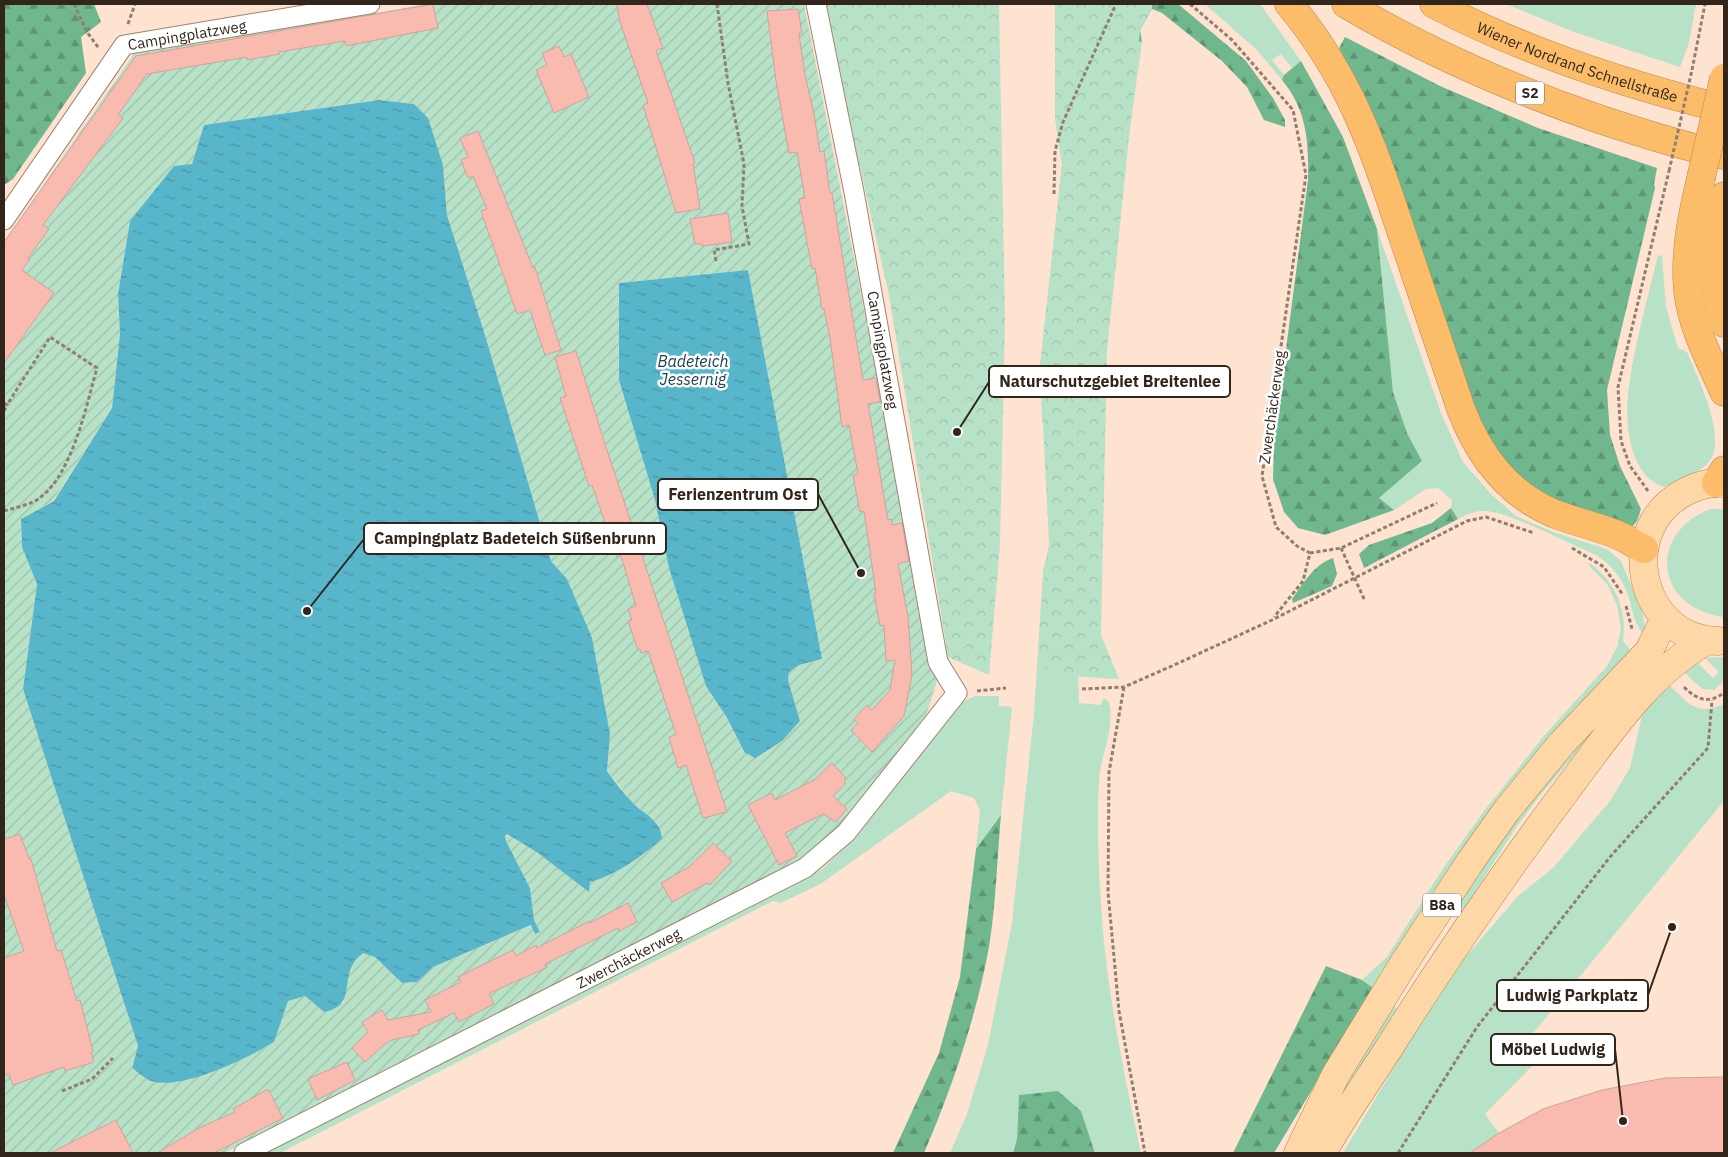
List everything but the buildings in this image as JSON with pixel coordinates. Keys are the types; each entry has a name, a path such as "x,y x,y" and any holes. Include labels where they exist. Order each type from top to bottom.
{"highway":[{"path":"1289,4 1334,66 1357,109 1385,181 1469,431 1484,458 1505,482 1533,502 1555,513 1615,534 1644,549"},
{"name":"S2","path":"1346,4 1416,42 1483,74 1559,105 1641,133 1724,154"},
{"name":"Wiener Nordrand Schnellstraße","path":"1434,4 1500,35 1570,64 1651,91 1724,109"},
{"path":"1724,76 1689,231 1687,262 1688,292 1703,343 1724,392"},
{"path":"1724,196 1715,235 1712,266 1715,290 1724,323"}],"main road":[{"name":"B8a","path":"1715,641 1684,633 1665,618 1651,598 1643,574 1644,549 1650,527 1664,508 1679,495 1691,489 1722,479"},
{"name":"B8a","path":"1298,1153 1335,1076 1404,963 1470,862 1507,810 1562,743 1649,651 1665,618"},
{"name":"B8a","path":"1322,1153 1433,979 1549,813 1620,720 1667,669 1688,652 1715,641"}],"street":[{"name":"Campingplatzweg","path":"4,220 124,45 370,4"},
{"name":"Campingplatzweg","path":"816,4 854,192 938,662 957,693"},
{"name":"Zwerchäckerweg","path":"244,1153 805,868 846,833 957,693"}],"path":[{"path":"74,4 87,32 97,46 124,45"},
{"path":"716,261 714,250 750,244 742,206 744,164 728,83 717,4"},
{"path":"1054,194 1055,151 1063,122 1116,4"},
{"name":"Zwerchäckerweg","path":"1190,4 1232,40 1293,110 1306,175 1262,476 1276,527 1297,546 1310,552"},
{"path":"1664,508 1641,484 1630,466 1621,441 1618,387 1692,70 1705,4"},
{"path":"4,411 5,404 50,337 97,368 69,460 47,492 34,501 4,510"},
{"path":"1272,620 1302,581 1310,552 1341,548 1437,502"},
{"path":"1082,688 1124,687 1272,620 1467,521 1486,517 1540,535"},
{"path":"1566,545 1604,567 1613,578 1625,598 1632,633"},
{"path":"1341,548 1365,601"},
{"path":"1678,681 1700,700 1712,700 1724,693"},
{"path":"1124,687 1109,772 1108,892 1119,1011 1145,1153"},
{"path":"957,693 1006,688"},
{"path":"1398,1153 1476,1027 1610,857 1708,748 1712,700"},
{"path":"62,1091 92,1079 113,1058"}],"green space":[{"path":"4,4 94,4 101,22 81,37 86,73 13,179 4,185"},
{"path":"428,4 804,4 937,681 924,722 834,832 796,862 361,1087 224,1153 4,1153 4,242 134,54","holes":["379,100 414,104 443,165 447,215 485,335 551,561 567,579 610,734 607,771 632,802 656,822 661,839 619,870 590,882 589,891 538,853 507,834 505,836 506,841 530,888 534,920 540,932 535,934 532,925 433,967 417,982 402,983 375,957 363,952 351,968 344,1002 324,1012 305,996 287,1001 274,1042 231,1064 196,1077 164,1083 151,1081 132,1068 138,1046 23,689 37,584 22,547 21,519 53,501 112,408 120,334 118,294 130,221 192,164 204,125","748,270 822,659 799,665 789,672 788,680 800,721 782,741 757,758 745,753 726,716 669,568 655,500 619,380 619,283"]},
{"path":"823,4 999,4 1005,319 1000,545 989,675 948,657 889,295"},
{"path":"1055,4 1152,4 1152,9 1140,30 1107,351 1101,635 1119,679 1065,676 1038,665 1041,606 1049,543 1040,366 1062,165 1055,119"},
{"path":"1124,4 1178,4 1246,61 1273,98 1285,120 1285,127 1264,120 1247,87 1222,61 1162,13 1152,9 1140,30 1142,42 1109,36"},
{"path":"1205,4 1260,4 1301,61 1292,68 1281,54 1272,60 1284,75 1282,80 1257,50"},
{"path":"1506,4 1696,4 1689,43 1680,67 1574,32"},
{"path":"1108,36 1142,42 1129,136 1086,258 1078,669 1079,703 1101,705 1103,698 1108,700 1110,710 1111,720 1100,772 1098,795 1098,848 1102,922 1115,1021 1141,1153 1095,1153 1081,1111 1019,1095 1017,1139 1013,1153 950,1153 967,1114 988,1045 1012,923 1034,714 1043,571 1051,537 1049,447 1042,420 1040,366 1062,165"},
{"path":"1345,37 1440,86 1538,128 1657,168 1655,188 1607,390 1610,435 1620,466 1641,509 1633,526 1544,497 1489,448 1370,111 1339,48"},
{"path":"1301,61 1343,137 1377,229 1393,392 1407,433 1422,461 1379,498 1394,510 1325,535 1298,528 1284,512 1273,479 1274,442 1308,180 1308,153 1305,127 1297,103 1282,80 1284,75"},
{"path":"1377,229 1441,413 1463,462 1492,495 1516,516 1556,533 1607,549 1621,561 1642,611 1645,626 1643,634 1636,621 1627,591 1620,579 1607,563 1596,555 1539,529 1494,512 1477,512 1458,519 1451,508 1452,500 1438,488 1426,489 1394,510 1379,498 1422,461 1407,433 1393,392"},
{"path":"1658,255 1662,256 1666,307 1678,348 1687,352 1698,377 1709,408 1715,438 1714,451 1705,466 1665,487 1653,481 1643,472 1636,460 1628,431 1627,415 1634,355"},
{"path":"1451,508 1458,519 1364,568 1359,554 1369,545 1432,523"},
{"path":"1710,509 1724,509 1724,617 1701,611 1684,600 1673,586 1668,569 1668,552 1676,536 1689,521"},
{"path":"1333,558 1337,574 1332,586 1293,603 1292,599 1314,570"},
{"path":"1590,563 1607,579 1618,598 1623,618 1623,641 1633,653 1589,696 1577,705 1493,806 1458,855 1373,988 1362,980 1387,957 1442,870 1484,811 1544,736 1607,666 1617,647 1621,628 1617,605 1607,584 1589,566"},
{"path":"1724,657 1724,681 1714,690 1702,689 1682,670 1698,659 1700,665 1713,678 1719,672 1705,658"},
{"path":"1667,683 1692,706 1706,709 1724,704 1724,801 1517,1053 1533,1065 1485,1114 1499,1133 1470,1153 1343,1153 1446,980 1518,896 1553,868 1610,801 1630,768 1643,711"},
{"path":"1620,692 1589,738 1542,793 1517,826 1464,909 1455,903 1505,831"},
{"path":"975,696 999,696 999,706 1012,707 1001,815 976,849 980,811 974,798 951,791 822,883 781,903 773,901 280,1153 261,1153 822,869 856,837 951,714 961,703"},
{"path":"1001,815 995,898 989,947 984,974 962,1052 924,1153 893,1153 939,1053 960,977 976,849"},
{"path":"1326,966 1362,980 1373,988 1274,1153 1233,1153"},
{"path":"1392,1005 1397,1009 1351,1086 1307,1153"},
{"path":"1058,1091 1081,1111 1095,1153 1013,1153 1017,1139 1019,1095"}],"water":[{"path":"379,100 414,104 428,118 443,165 447,215 485,335 551,561 567,579 592,638 610,734 607,771 629,799 656,822 662,839 637,859 619,870 590,882 589,892 538,853 507,834 505,836 506,841 530,888 534,920 540,932 535,934 531,925 433,967 417,982 402,983 375,957 363,953 350,970 342,1003 335,1008 324,1012 305,996 288,1001 274,1042 232,1064 196,1077 164,1083 151,1081 132,1068 138,1046 23,689 37,584 22,547 21,519 54,501 112,408 120,334 118,294 130,221 174,166 192,164 204,125"},
{"name":"Badeteich Jessernig","path":"748,270 822,659 799,665 789,672 788,680 800,721 782,741 756,758 745,753 726,716 706,686 669,568 655,500 619,380 619,283"}],"place":[{"name":"Naturschutzgebiet Breitenlee","path":"957,432"},
{"name":"Ferienzentrum Ost","path":"861,573"},
{"name":"Campingplatz Badeteich Süßenbrunn","path":"307,611"},
{"name":"Ludwig Parkplatz","path":"1672,927"},
{"name":"Möbel Ludwig","path":"1623,1121"}]}
